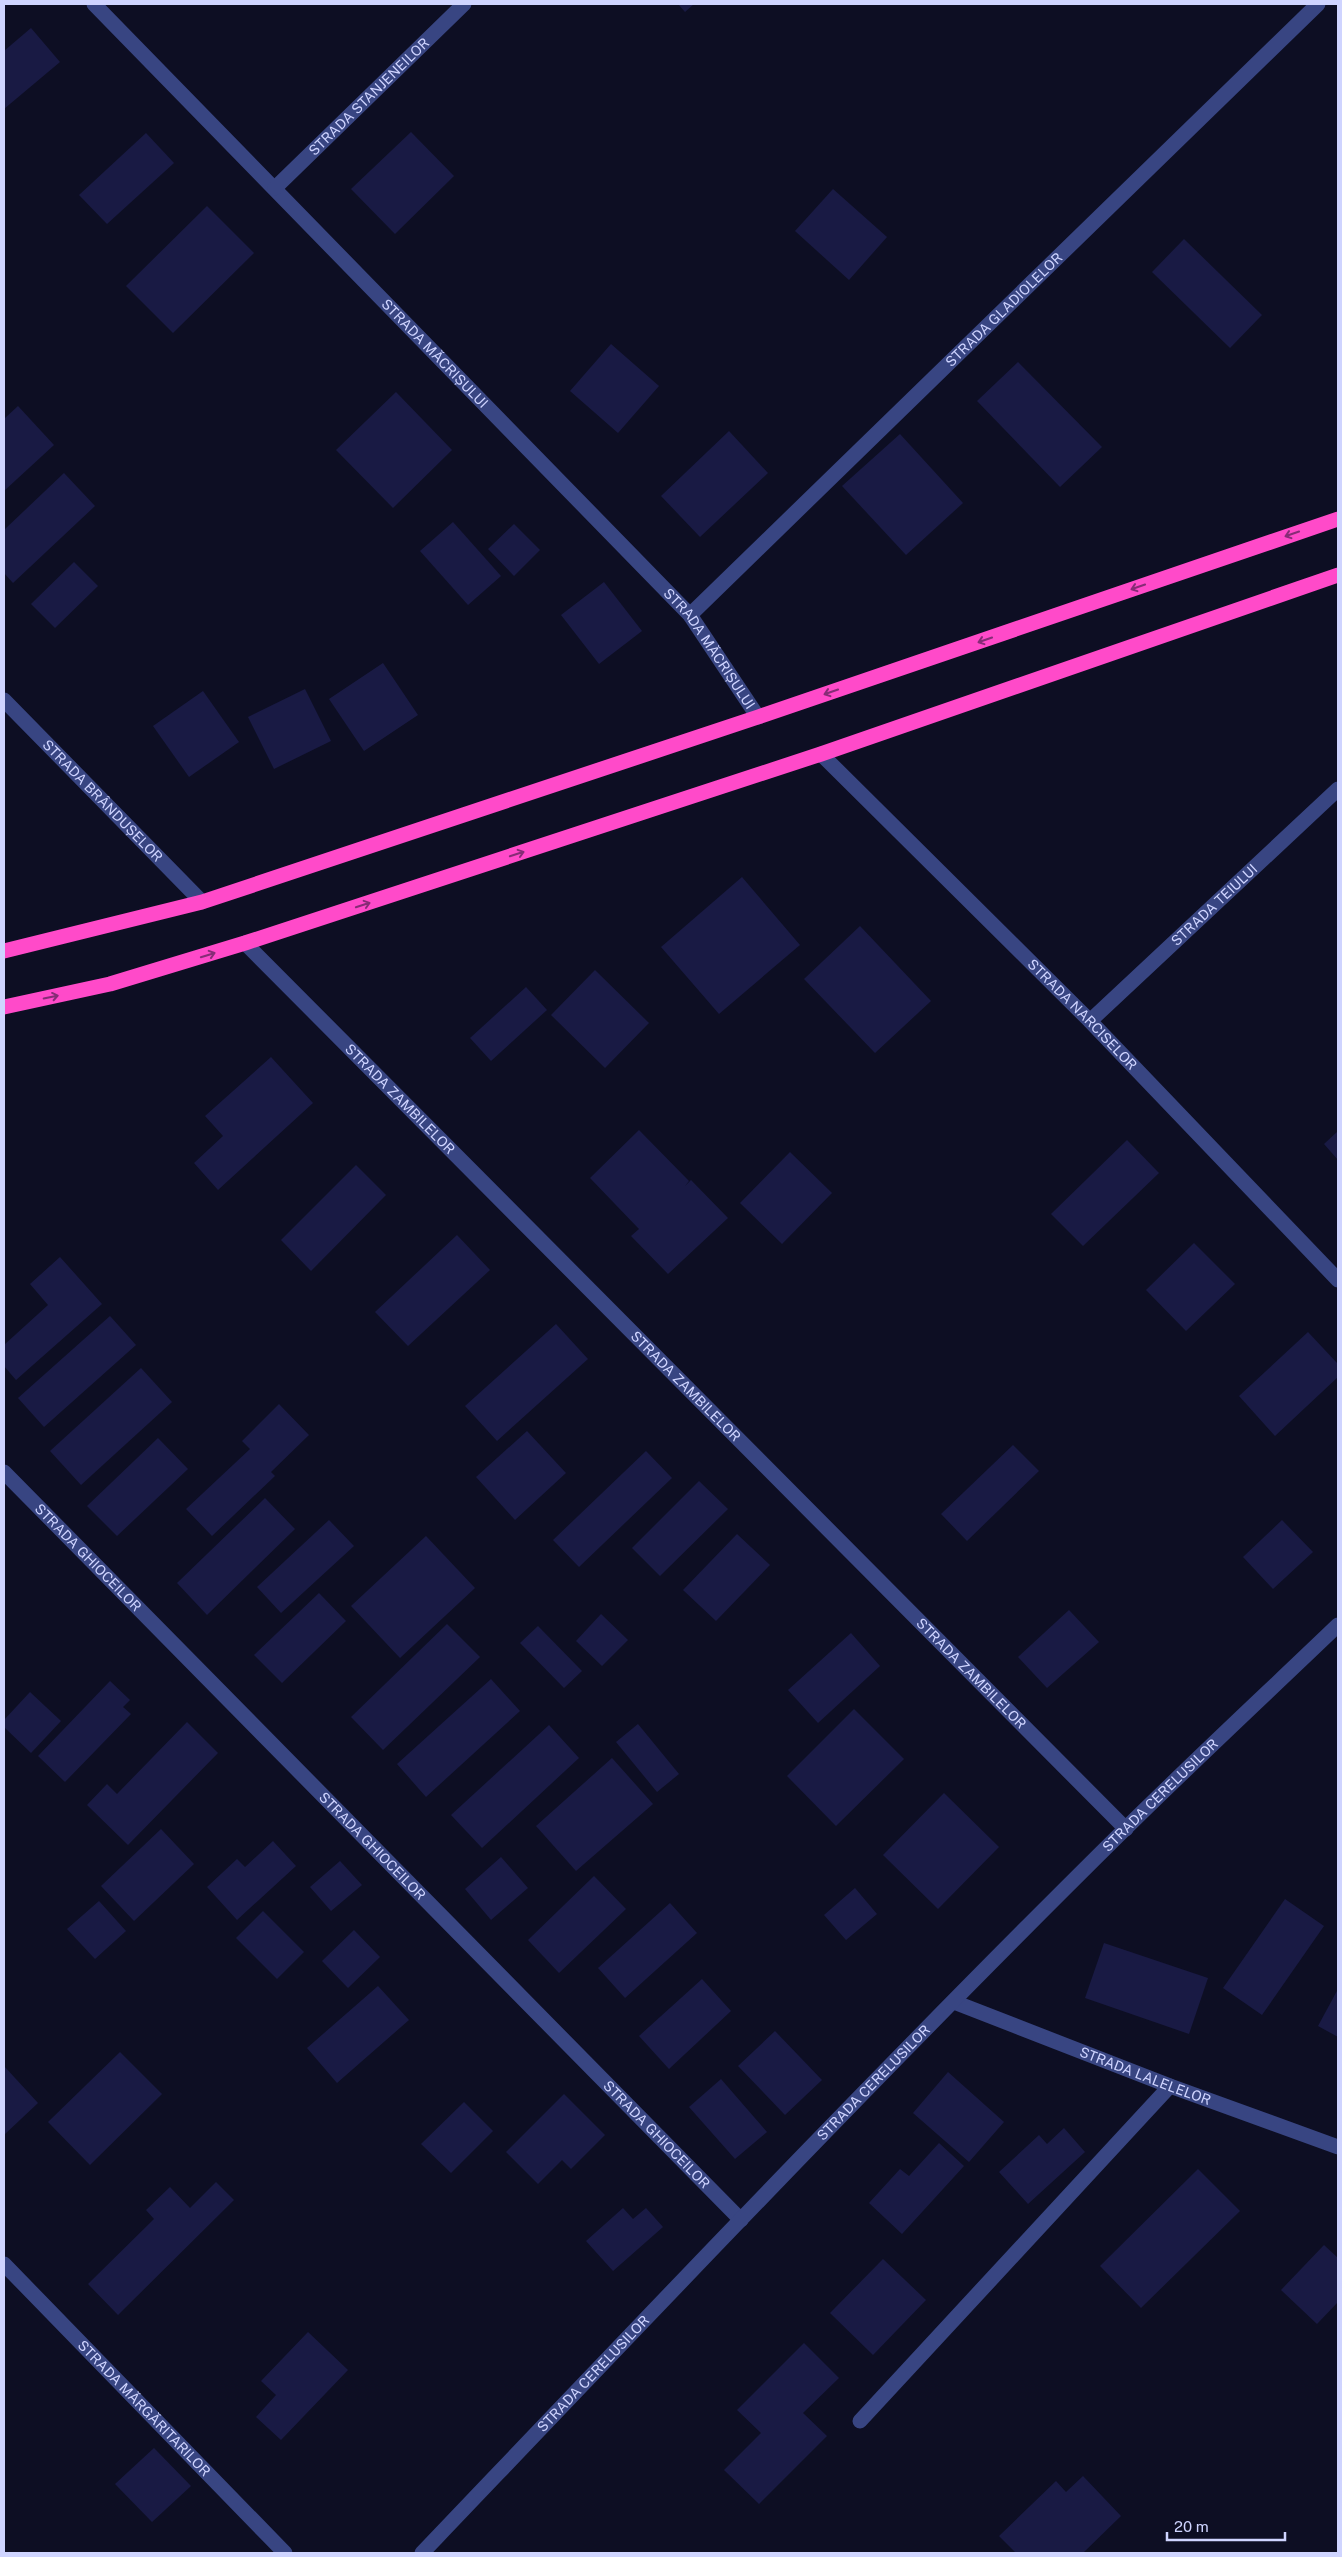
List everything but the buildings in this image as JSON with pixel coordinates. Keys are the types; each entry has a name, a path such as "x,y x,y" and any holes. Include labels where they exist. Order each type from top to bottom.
{"highway":[{"path":"4,951 202,902 758,717 1338,519"},
{"path":"4,1007 110,984 245,943 821,754 1338,575"}],"street":[{"name":"STRADA MĂCRIȘULUI","path":"94,4 690,615 758,717"},
{"name":"STRADA STANJENEILOR","path":"275,188 464,4"},
{"name":"STRADA GLADIOLELOR","path":"690,615 1318,4"},
{"name":"STRADA BRÂNDUȘELOR","path":"4,700 202,902"},
{"name":"STRADA NARCISELOR","path":"821,754 1090,1021 1338,1280"},
{"name":"STRADA TEIULUI","path":"1090,1021 1338,789"},
{"name":"STRADA ZAMBILELOR","path":"245,943 1126,1829"},
{"name":"STRADA GHIOCEILOR","path":"4,1472 741,2220"},
{"name":"STRADA CERELUSILOR","path":"422,2553 741,2220 954,2002 1126,1829 1338,1625"},
{"name":"STRADA LALELELOR","path":"954,2002 1170,2086 1338,2147"},
{"path":"860,2421 1170,2086"},
{"name":"STRADA MĂRGĂRITARILOR","path":"4,2264 285,2553"}]}
